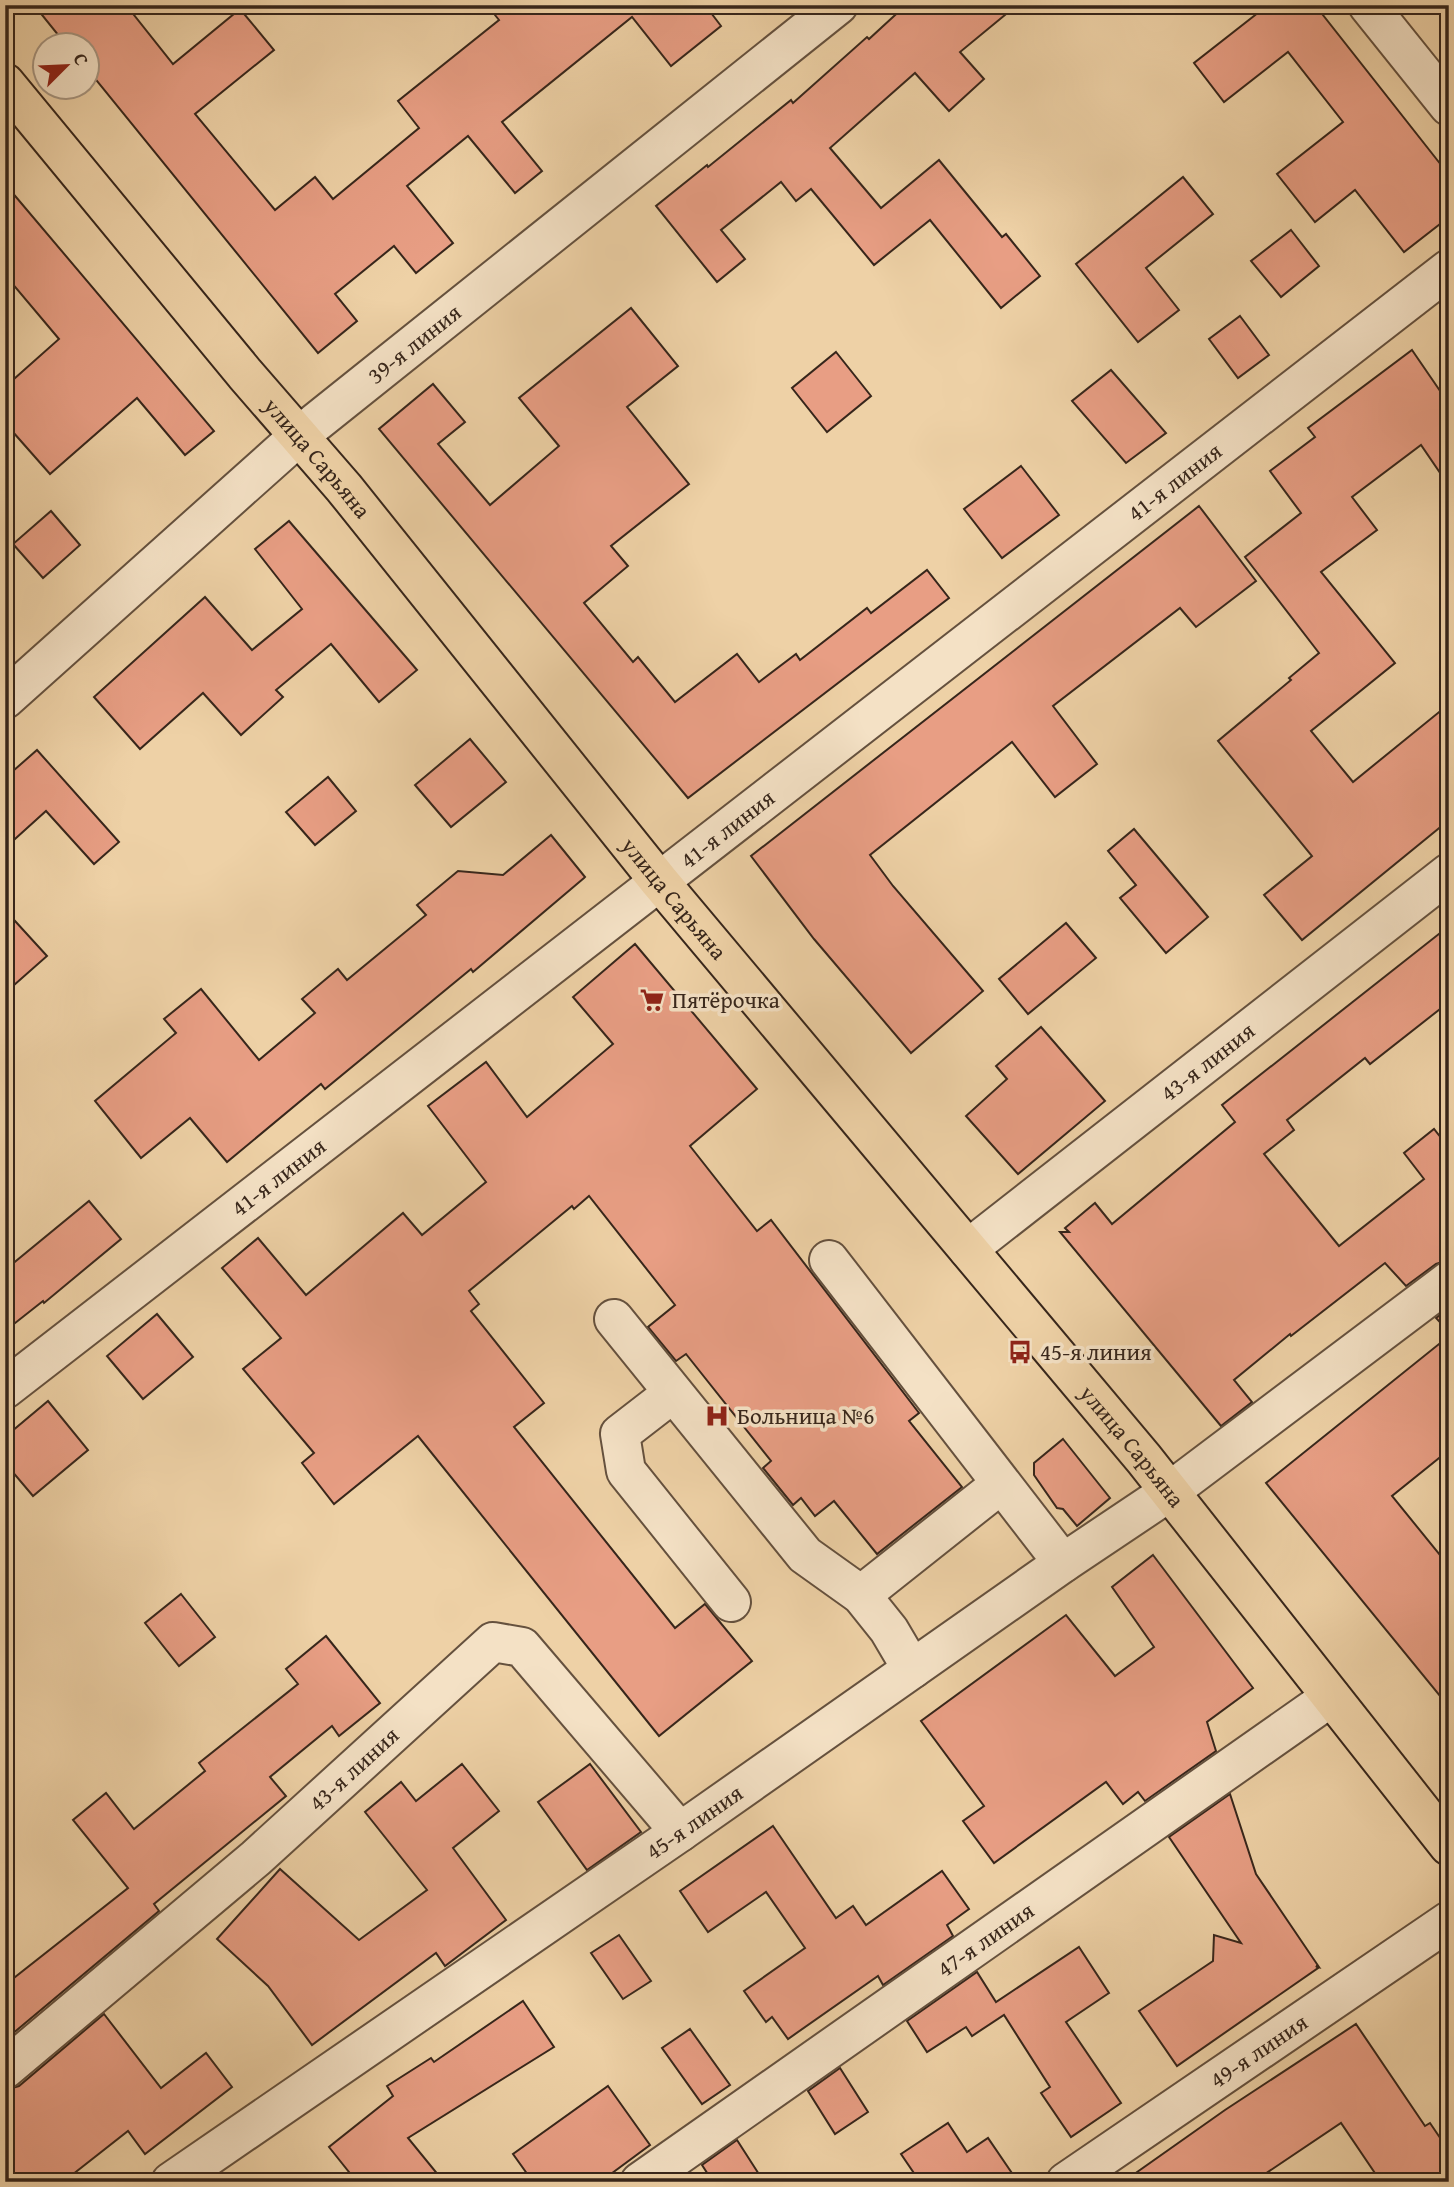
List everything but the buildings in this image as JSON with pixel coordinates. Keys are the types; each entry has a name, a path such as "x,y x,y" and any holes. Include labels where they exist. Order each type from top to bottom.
{"main road":[{"name":"улица Сарьяна","path":"5,83 245,374 300,435 659,881 1144,1458 1449,1846"}],"street":[{"name":"39-я линия","path":"5,699 300,435 838,5"},
{"path":"1368,5 1449,106"},
{"name":"41-я линия","path":"5,1389 1449,269"},
{"name":"43-я линия","path":"968,1249 1449,873"},
{"path":"829,1260 1063,1563"},
{"name":"45-я линия","path":"171,2182 1169,1492 1449,1281"},
{"path":"614,1320 805,1555 861,1595 888,1630 912,1669"},
{"path":"673,1393 620,1434 626,1471 731,1602"},
{"path":"861,1595 1000,1484"},
{"name":"43-я линия","path":"5,2069 256,1858 493,1642 522,1647 680,1832"},
{"name":"47-я линия","path":"640,2182 1331,1697"},
{"name":"49-я линия","path":"1066,2182 1449,1921"}],"place":[{"name":"Пятёрочка","path":"652,1000"},
{"name":"45-я линия","path":"1020,1352"},
{"name":"Больница №6","path":"717,1416"}]}
